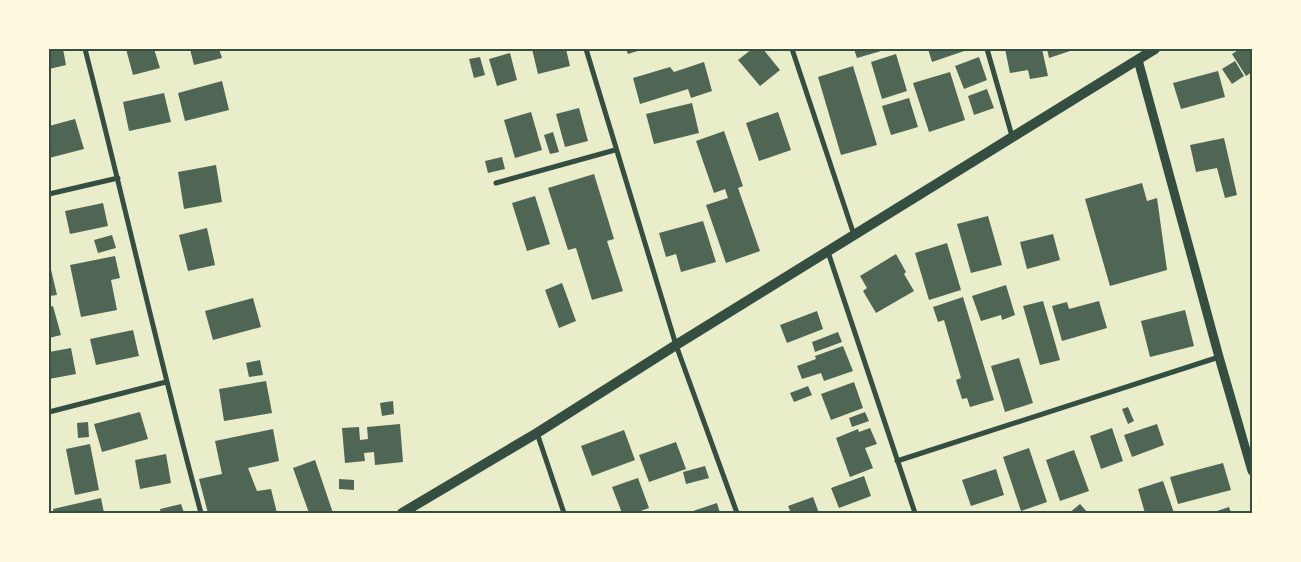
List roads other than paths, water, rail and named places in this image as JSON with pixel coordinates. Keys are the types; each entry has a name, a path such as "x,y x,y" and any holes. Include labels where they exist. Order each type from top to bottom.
{"main road":[{"path":"402,513 537,433 1155,49"}],"street":[{"path":"86,49 166,382 201,513"},
{"path":"586,49 615,150 676,345 737,513"},
{"path":"792,49 854,236"},
{"path":"987,49 1012,137"},
{"path":"1138,60 1219,357 1252,470"},
{"path":"496,182 615,150"},
{"path":"49,194 118,178"},
{"path":"828,252 915,513"},
{"path":"897,461 1219,357"},
{"path":"49,412 166,382"},
{"path":"537,433 564,513"}]}
